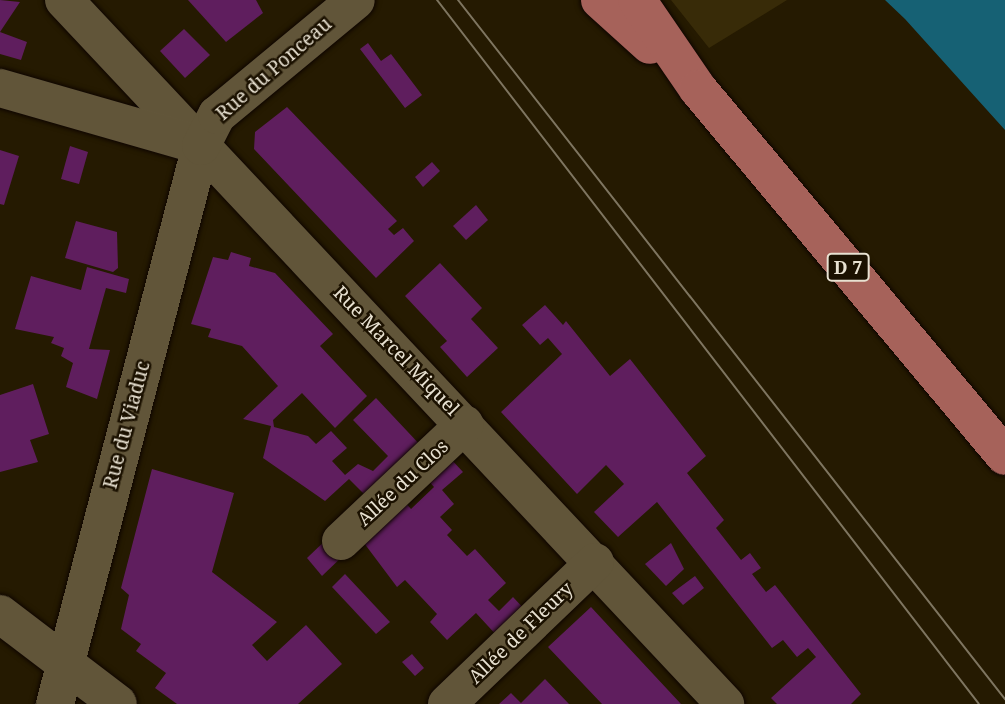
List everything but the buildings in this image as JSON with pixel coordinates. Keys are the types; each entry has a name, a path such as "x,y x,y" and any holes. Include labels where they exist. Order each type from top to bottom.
{"main road":[{"name":"D 7","path":"600,0 698,89"},
{"name":"D 7","path":"637,0 698,89 1003,452"}],"street":[{"name":"Rue Marcel Miquel","path":"64,0 595,562 725,704"},
{"name":"Rue du Ponceau","path":"201,146 217,115 356,0"},
{"path":"70,108 99,86 111,50"},
{"path":"0,88 201,146"},
{"name":"Rue du Viaduc","path":"55,704 201,146"},
{"name":"Allée du Clos","path":"341,541 465,424"},
{"name":"Allée de Fleury","path":"447,704 595,562"},
{"path":"0,614 118,704"}],"shaded area":[{"path":"671,0 787,0 709,48"}],"water":[{"path":"885,0 1005,0 1005,130 905,19"}],"tram line":[{"path":"437,0 979,704"},
{"path":"458,0 1005,699"}]}
